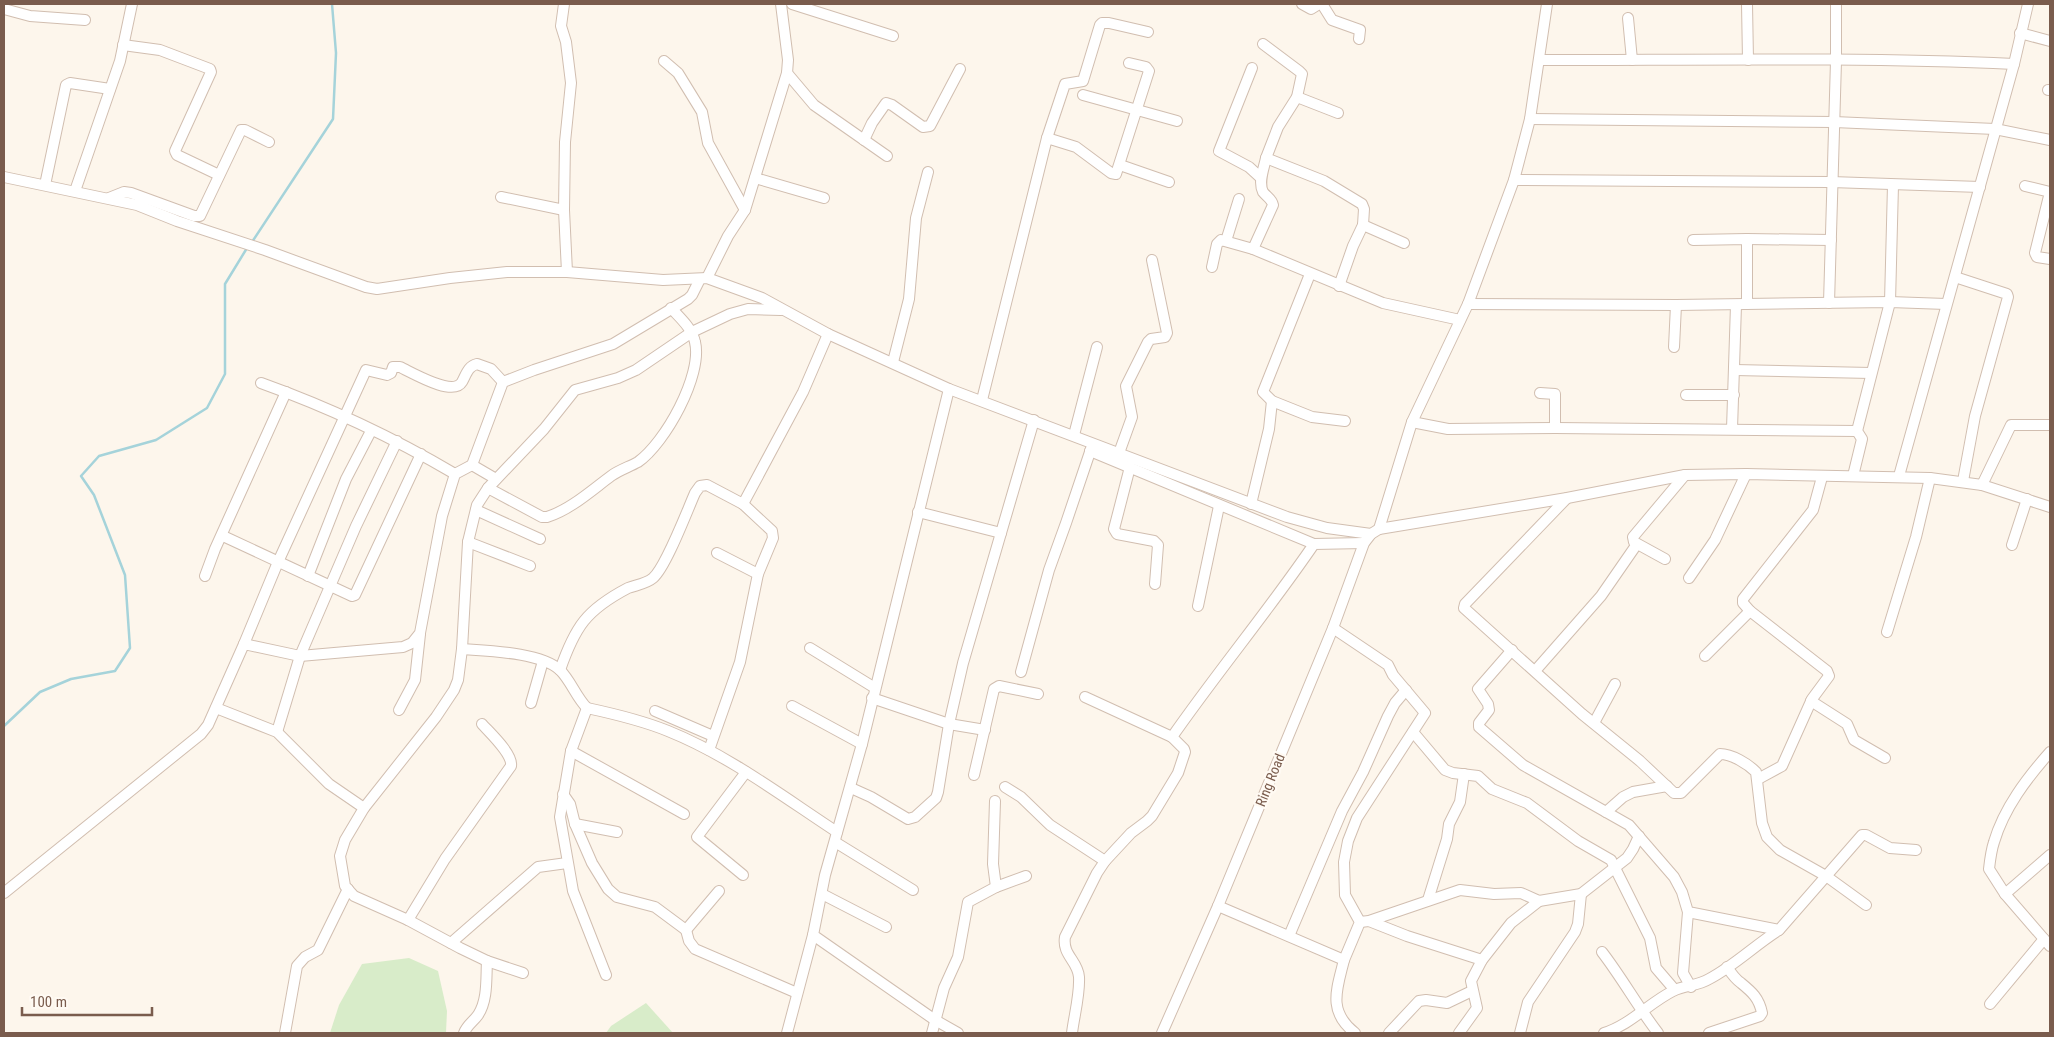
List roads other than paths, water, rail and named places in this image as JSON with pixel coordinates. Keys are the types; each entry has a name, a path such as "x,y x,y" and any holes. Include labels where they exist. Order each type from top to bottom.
{"street":[{"path":"75,191 120,61 132,4"},
{"path":"564,4 561,26 566,42 572,83 565,142 564,210 567,272"},
{"path":"399,710 415,680 420,633 442,516 455,474 472,465 503,382 613,344 692,295 704,279 745,210 787,73 788,60 781,4"},
{"path":"792,4 893,36"},
{"path":"1302,4 1311,9 1321,4 1332,20 1360,30 1359,39"},
{"path":"1375,532 1412,422 1468,304 1514,180 1530,119 1547,4"},
{"path":"1746,4 1748,60"},
{"path":"1829,303 1836,4"},
{"path":"1898,476 2014,64 2028,4"},
{"path":"4,9 30,16 85,20"},
{"path":"1628,18 1632,60"},
{"path":"982,400 1047,138 1065,84 1083,81 1102,23 1148,32"},
{"path":"2020,33 2050,40"},
{"path":"1253,249 1273,205 1262,190 1261,178 1266,158 1278,127 1297,97 1301,72 1263,44"},
{"path":"123,45 160,50 210,69 176,153 219,175"},
{"path":"664,60 678,73 702,112 708,143 745,210"},
{"path":"1539,60 1748,60 2014,64"},
{"path":"1047,138 1076,147 1111,174 1116,174 1149,71 1146,67 1129,63"},
{"path":"1252,68 1219,151 1249,167 1261,178"},
{"path":"864,140 886,102 923,127 930,126 960,69"},
{"path":"787,73 814,105 888,156"},
{"path":"44,185 66,86 70,83 110,89"},
{"path":"1083,96 1177,121"},
{"path":"1297,97 1338,113"},
{"path":"1530,119 1834,122 1995,129 2050,140"},
{"path":"109,198 124,192 131,193 197,217 201,214 241,130 245,130 269,142"},
{"path":"1266,158 1324,181 1362,204 1364,209 1363,224 1339,286"},
{"path":"1120,165 1169,182"},
{"path":"893,362 909,299 916,218 928,172"},
{"path":"4,177 137,205 177,221 265,250 366,287 377,289 507,272 567,272 663,280 704,279 762,298 828,334 949,389 1074,435 1091,447 1130,468 1314,544 1364,543"},
{"path":"755,178 824,198"},
{"path":"1514,180 1831,182 1980,187"},
{"path":"1854,476 1862,439 1857,431 1890,302 1893,185"},
{"path":"2024,186 2050,192 2034,253 2038,257 2050,259"},
{"path":"500,197 564,210"},
{"path":"1226,241 1239,199"},
{"path":"1363,224 1404,242"},
{"path":"1746,239 1747,304"},
{"path":"1212,267 1217,244 1221,240 1226,241 1253,249 1383,303 1460,320"},
{"path":"1693,240 1831,240"},
{"path":"1119,453 1132,417 1125,390 1127,383 1148,342 1151,339 1165,337 1167,333 1152,260"},
{"path":"1310,274 1263,389 1265,395 1272,401 1312,417 1345,421"},
{"path":"1955,277 2007,294 2008,297 1974,416 1963,481"},
{"path":"1468,304 1736,305 1890,302 1946,304"},
{"path":"1674,347 1676,305"},
{"path":"1732,429 1736,305"},
{"path":"488,488 542,517 547,517 582,498 618,471 639,461 650,450 675,417 693,377 696,344 692,332 671,308"},
{"path":"524,973 487,961 408,920 361,900 348,889 344,881 340,860 341,850 364,808 436,717 454,690 458,680 462,649 468,542 476,510 488,488 544,429 575,390 618,378 636,370 692,332 743,310 785,310"},
{"path":"743,504 803,392 828,334"},
{"path":"1074,435 1097,347"},
{"path":"4,893 201,734 208,725 278,562 366,370 388,375 393,367 400,367 444,386 454,388 460,384 471,366 477,364 491,369 503,382"},
{"path":"1735,370 1871,374"},
{"path":"261,383 286,392 397,441 455,474"},
{"path":"788,1033 813,936 825,875 851,788 949,389"},
{"path":"205,576 215,549 223,536 286,392"},
{"path":"1540,393 1555,394 1555,428"},
{"path":"1686,395 1734,395"},
{"path":"1250,504 1269,429 1272,401"},
{"path":"851,788 871,797 904,818 916,818 936,798 949,724 964,663 1034,420"},
{"path":"1412,422 1448,429 1555,428 1857,431"},
{"path":"1982,485 2011,425 2050,425"},
{"path":"308,576 346,479 371,430"},
{"path":"276,732 300,656 356,526 397,441"},
{"path":"1091,447 1119,453 1287,517 1327,528 1375,532 1685,475 1746,474 1930,478 1982,485 2050,507"},
{"path":"1021,672 1048,570 1091,447"},
{"path":"223,536 352,596 356,594 421,454"},
{"path":"472,465 496,479"},
{"path":"1130,468 1114,529 1117,534 1154,541 1158,545 1155,584"},
{"path":"1689,578 1715,540 1746,474"},
{"path":"1665,559 1637,544 1633,537 1685,475"},
{"path":"1758,779 1782,766 1811,701 1829,676 1827,671 1750,611 1743,603 1743,598 1812,510 1822,477"},
{"path":"1887,632 1916,537 1930,478"},
{"path":"560,670 571,640 587,617 628,589 646,582 657,573 700,486 706,485 743,504 773,533 773,542 758,574 740,662 709,750"},
{"path":"1567,498 1465,604 1466,612 1676,794 1681,793 1720,754 1730,756 1751,767 1756,772 1758,779 1762,823 1767,836 1780,850 1826,876 1866,905"},
{"path":"2012,544 2027,499"},
{"path":"1198,606 1220,506"},
{"path":"476,510 540,539"},
{"path":"918,512 1001,533"},
{"name":"Ring Road","path":"1162,1033 1218,906 1333,628 1364,543 1375,532"},
{"path":"468,542 530,566"},
{"path":"1172,737 1204,692 1282,591 1314,544"},
{"path":"1535,671 1601,596 1637,544"},
{"path":"717,553 758,574"},
{"path":"1705,656 1750,611"},
{"path":"1333,628 1388,665 1392,675 1425,711 1425,716 1357,818 1348,841 1344,862 1345,895 1365,922 1482,960"},
{"path":"244,644 300,656 403,647 412,643 420,633"},
{"path":"810,648 874,693 949,724 985,730"},
{"path":"462,649 522,654 543,661 560,670 587,708 644,722 669,731 709,750 746,772 836,837 857,857 913,890"},
{"path":"1512,650 1478,689 1488,704 1489,710 1479,723 1479,727 1522,765 1629,825 1674,877 1682,892 1688,912 1683,973 1691,986"},
{"path":"531,703 543,661"},
{"path":"1594,723 1615,684"},
{"path":"974,775 996,686 1038,694"},
{"path":"1289,936 1342,811 1364,772 1388,716 1406,690"},
{"path":"1072,1033 1079,978 1064,948 1064,944 1078,912 1105,861 1131,833 1147,822 1178,773 1185,752 1172,737 1085,697"},
{"path":"1811,701 1848,724 1854,740 1885,758"},
{"path":"792,706 862,744"},
{"path":"216,708 276,732 329,784 364,808"},
{"path":"587,708 571,751 560,817 567,863 576,899 606,975"},
{"path":"654,711 713,736"},
{"path":"408,920 445,859 511,766 509,755 482,724"},
{"path":"1413,732 1444,770 1478,776 1492,789 1527,803 1578,840 1611,860 1650,938 1656,968 1674,990"},
{"path":"571,751 684,814"},
{"path":"1990,1004 2047,943 2005,894 1989,869 1994,842 2009,808 2034,770 2050,752"},
{"path":"743,875 697,838 746,772"},
{"path":"1428,900 1447,839 1449,824 1460,802 1464,774"},
{"path":"1606,812 1623,797 1633,792 1666,786"},
{"path":"1006,787 1021,797 1050,826 1105,861"},
{"path":"564,794 570,804 592,863 608,890 617,897 655,907 686,930 689,941 695,949 797,993"},
{"path":"995,801 993,864 996,886"},
{"path":"576,824 617,832"},
{"path":"1604,1033 1624,1024 1674,990 1709,980 1779,930 1864,835 1890,848 1916,850"},
{"path":"1459,1033 1477,1008 1472,991 1473,976 1482,960 1511,923 1539,901 1581,894 1627,858 1634,849 1639,836"},
{"path":"2005,894 2050,856"},
{"path":"451,943 538,867 567,863"},
{"path":"932,1033 944,988 958,957 968,902 996,886 1026,876"},
{"path":"285,1033 297,966 299,962 318,950 348,889"},
{"path":"1354,1033 1344,1022 1335,1002 1335,994 1344,960 1365,922 1455,891 1466,890 1494,894 1521,893 1539,901"},
{"path":"686,930 719,891"},
{"path":"822,894 886,927"},
{"path":"1520,1033 1528,1002 1575,932 1578,924 1581,894"},
{"path":"1218,906 1344,960"},
{"path":"1688,912 1779,930"},
{"path":"813,936 935,1020 958,1033"},
{"path":"1602,952 1658,1033"},
{"path":"464,1033 466,1027 478,1015 482,1006 486,988 487,961"},
{"path":"1709,1033 1760,1016 1762,1013 1757,998 1752,991 1739,982 1727,967"},
{"path":"1389,1033 1415,1003 1426,1000 1447,1003 1472,991"}],"waterway":[{"path":"252,242 333,119 336,53 332,4"},
{"path":"4,726 40,692 71,679 115,671 130,648 125,575 94,495 81,476 99,456 156,440 207,408 225,374 225,284 247,248"}]}
